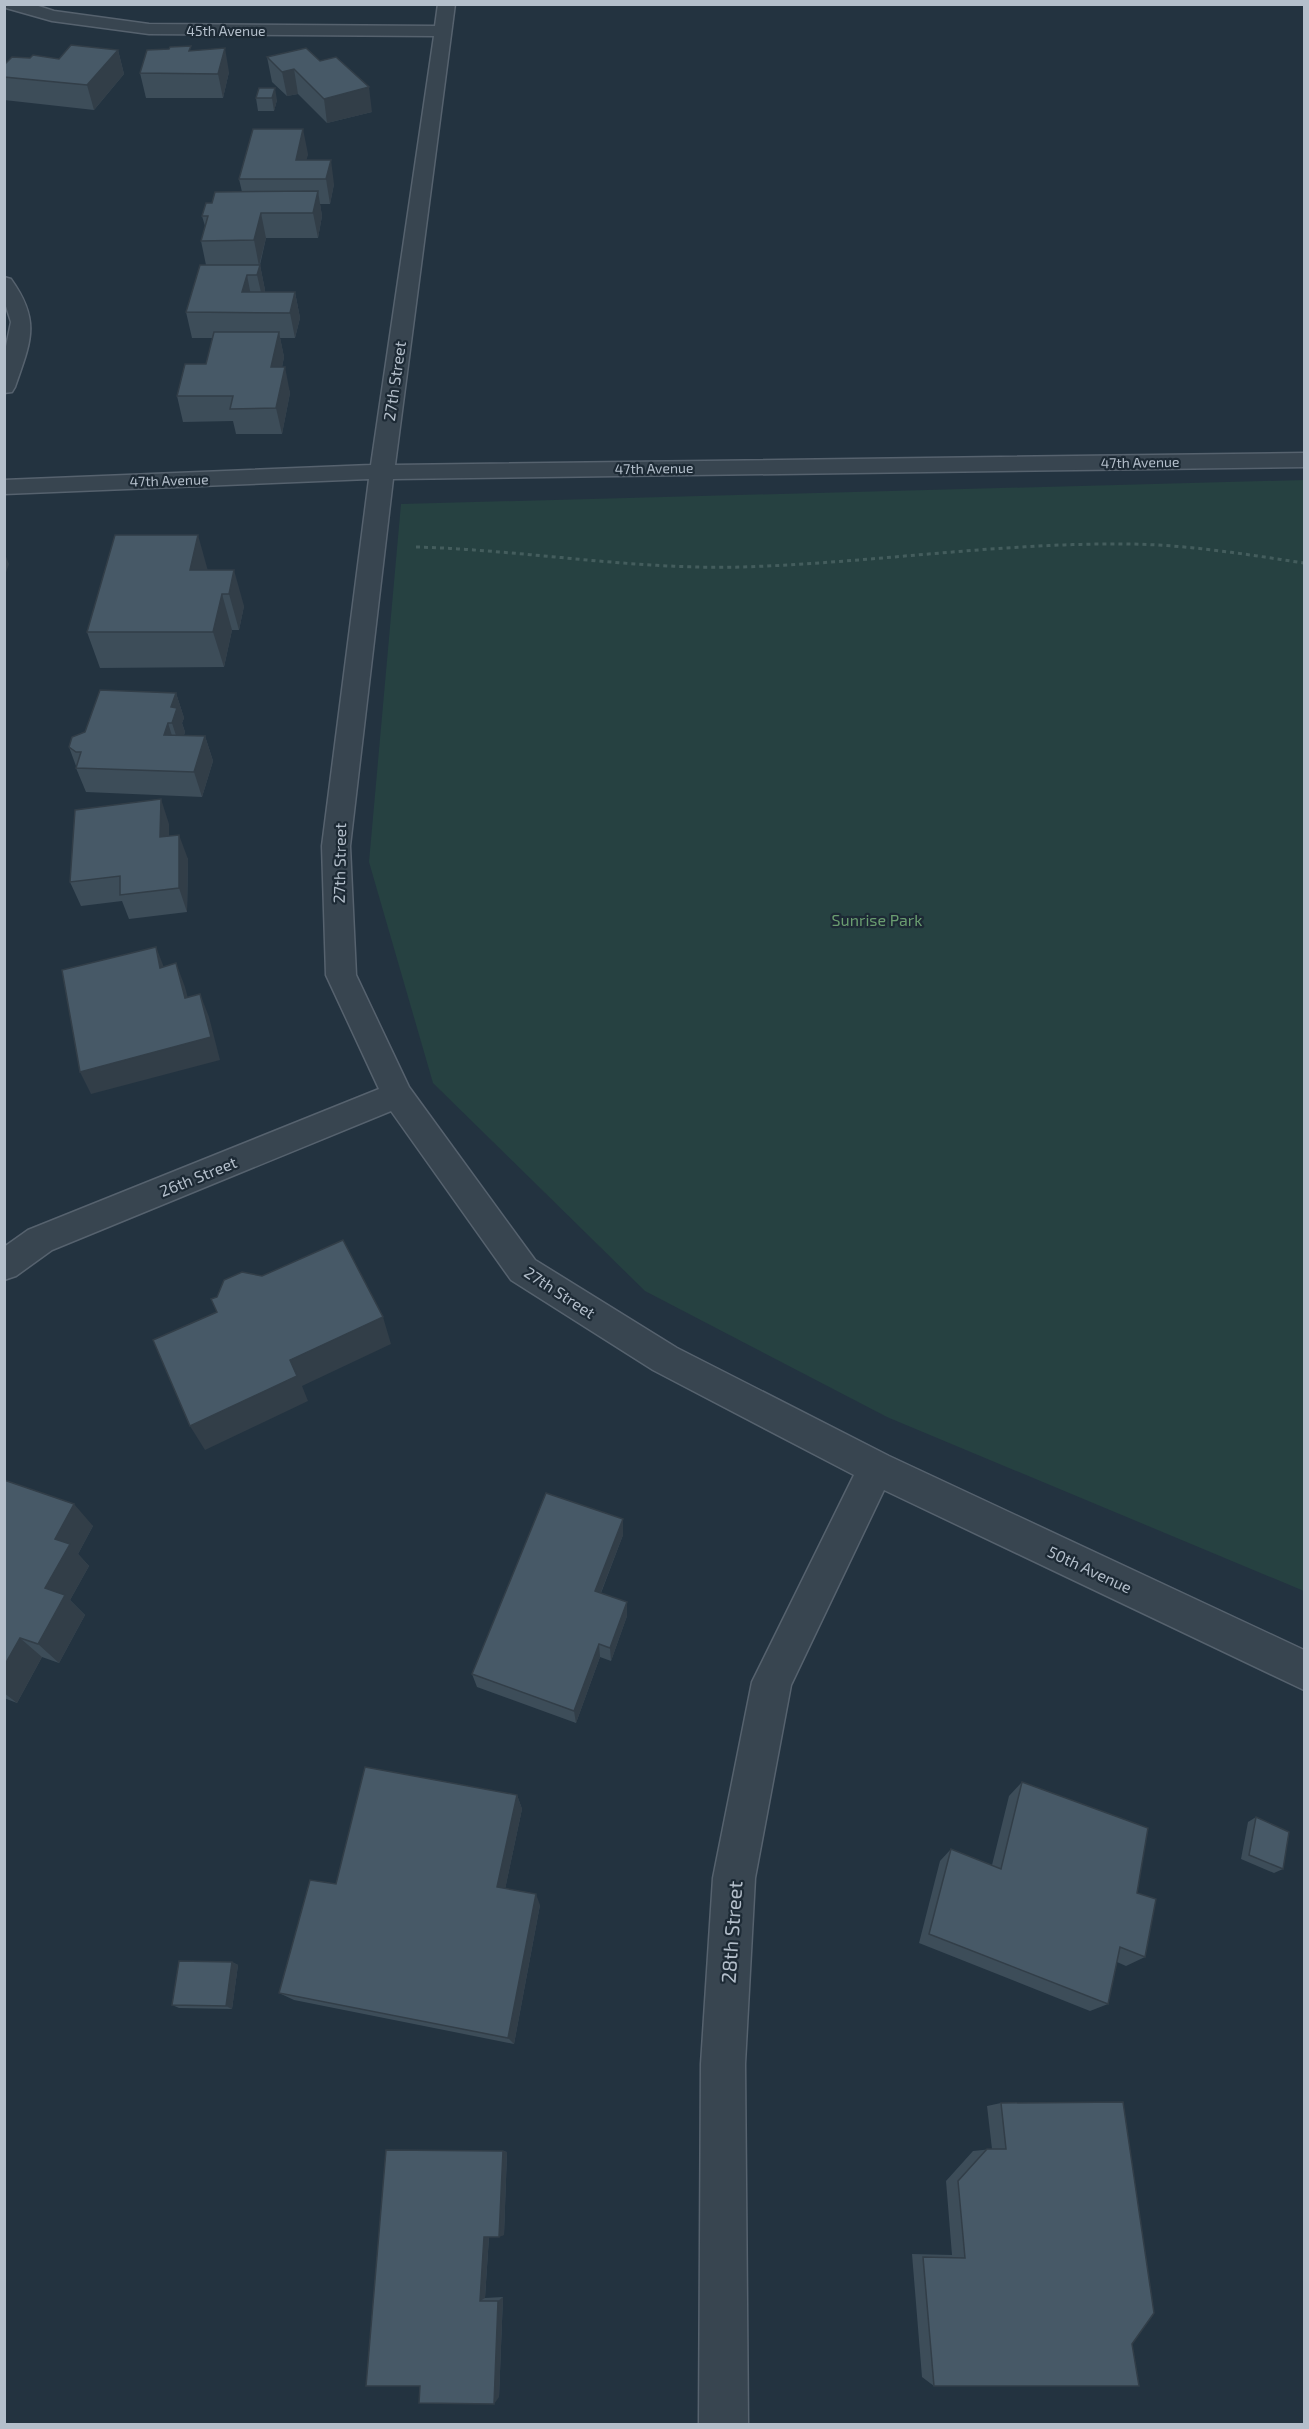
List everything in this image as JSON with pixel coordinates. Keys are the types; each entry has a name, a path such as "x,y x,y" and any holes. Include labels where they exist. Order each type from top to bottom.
{"street":[{"name":"45th Avenue","path":"12,4 52,16 149,29 443,31"},
{"name":"27th Street","path":"447,4 382,472 336,846 340,975 397,1095 523,1270 665,1359 876,1468"},
{"path":"4,283 22,310 21,340 4,387"},
{"name":"47th Avenue","path":"4,487 382,472 1305,460"},
{"name":"26th Street","path":"4,1266 40,1240 397,1095"},
{"name":"50th Avenue","path":"876,1468 1305,1670"},
{"name":"28th Street","path":"724,2424 723,2064 734,1878 772,1682 876,1468"}],"path":[{"path":"373,547 504,550 610,561 740,567 1021,547 1125,544 1230,551 1305,563"}],"green space":[{"name":"Sunrise Park","path":"1304,480 1304,1591 887,1417 645,1291 433,1083 369,862 401,504"}],"building":[{"path":"71,45 118,50 87,85 4,77 4,65 12,57 30,58 33,55 59,59"},
{"path":"191,46 189,51 225,48 218,74 140,73 147,50"},
{"path":"306,48 320,61 336,57 369,87 324,99 294,69 282,72 267,57"},
{"path":"259,88 275,88 272,98 256,98"},
{"path":"253,129 303,129 296,160 331,160 326,179 239,179"},
{"path":"318,191 313,213 261,213 254,240 201,241 208,216 202,216 206,203 212,203 215,192"},
{"path":"200,265 260,265 257,275 247,275 242,292 295,292 290,313 186,312"},
{"path":"214,332 279,332 271,367 285,367 276,408 230,409 233,396 177,396 185,364 206,364"},
{"path":"115,535 198,535 190,570 234,570 229,594 222,594 213,632 87,632"},
{"path":"100,690 176,693 171,707 177,708 172,723 168,723 164,735 205,736 194,772 76,768 81,752 76,752 69,747 72,737 85,732"},
{"path":"161,799 160,837 179,835 179,888 120,895 120,876 70,882 75,810"},
{"path":"156,947 160,968 176,963 185,998 200,994 211,1037 80,1072 62,970"},
{"path":"343,1240 383,1317 290,1360 297,1376 190,1426 153,1340 217,1312 211,1299 217,1297 224,1280 242,1272 262,1276"},
{"path":"4,1480 74,1504 55,1539 70,1544 45,1588 65,1595 38,1644 20,1638 4,1666"},
{"path":"546,1493 623,1519 595,1591 627,1602 610,1648 599,1644 574,1711 472,1674"},
{"path":"365,1767 517,1795 497,1887 536,1894 508,2038 279,1993 310,1880 336,1884"},
{"path":"1022,1782 1148,1828 1137,1893 1156,1899 1145,1957 1120,1947 1108,2004 929,1934 951,1849 1001,1869"},
{"path":"1256,1817 1289,1832 1283,1869 1249,1855"},
{"path":"179,1961 232,1962 226,2006 172,2005"},
{"path":"1123,2102 1154,2313 1132,2344 1139,2386 934,2386 923,2257 965,2258 958,2181 987,2149 1006,2149 1001,2103"},
{"path":"386,2150 503,2151 499,2237 484,2237 480,2301 498,2301 494,2404 419,2403 420,2386 366,2386"}]}
